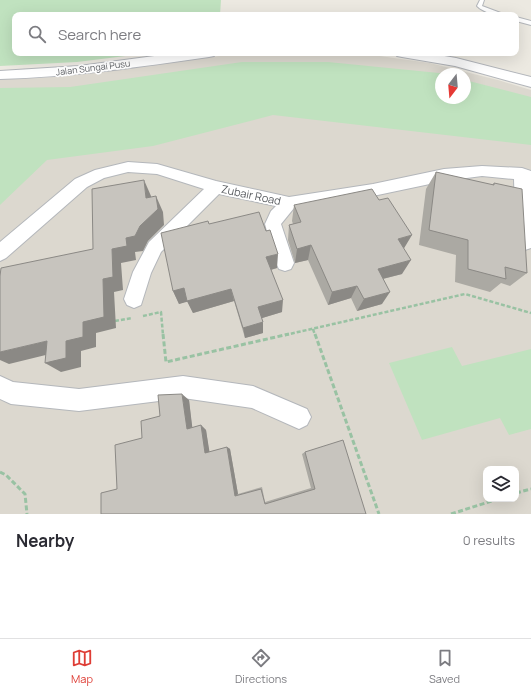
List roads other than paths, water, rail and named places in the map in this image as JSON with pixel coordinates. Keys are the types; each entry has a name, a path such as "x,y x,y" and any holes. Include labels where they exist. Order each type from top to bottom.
{"main road":[{"name":"Jalan Sungai Pusu","path":"0,75 83,70 187,56"},
{"path":"420,56 456,62 531,82"}],"street":[{"name":"Zubair Road","path":"0,253 81,183 100,174 128,167 157,168 216,187 289,203 372,190 444,175 482,171 527,175"},
{"path":"524,243 527,175"},
{"path":"134,299 142,272 155,247 216,187"},
{"path":"285,263 274,224 277,216 289,203"},
{"path":"0,387 11,393 79,400 183,387 253,397 299,417"}],"lane":[{"path":"482,0 479,6 493,12"},
{"path":"519,20 531,23"}]}
